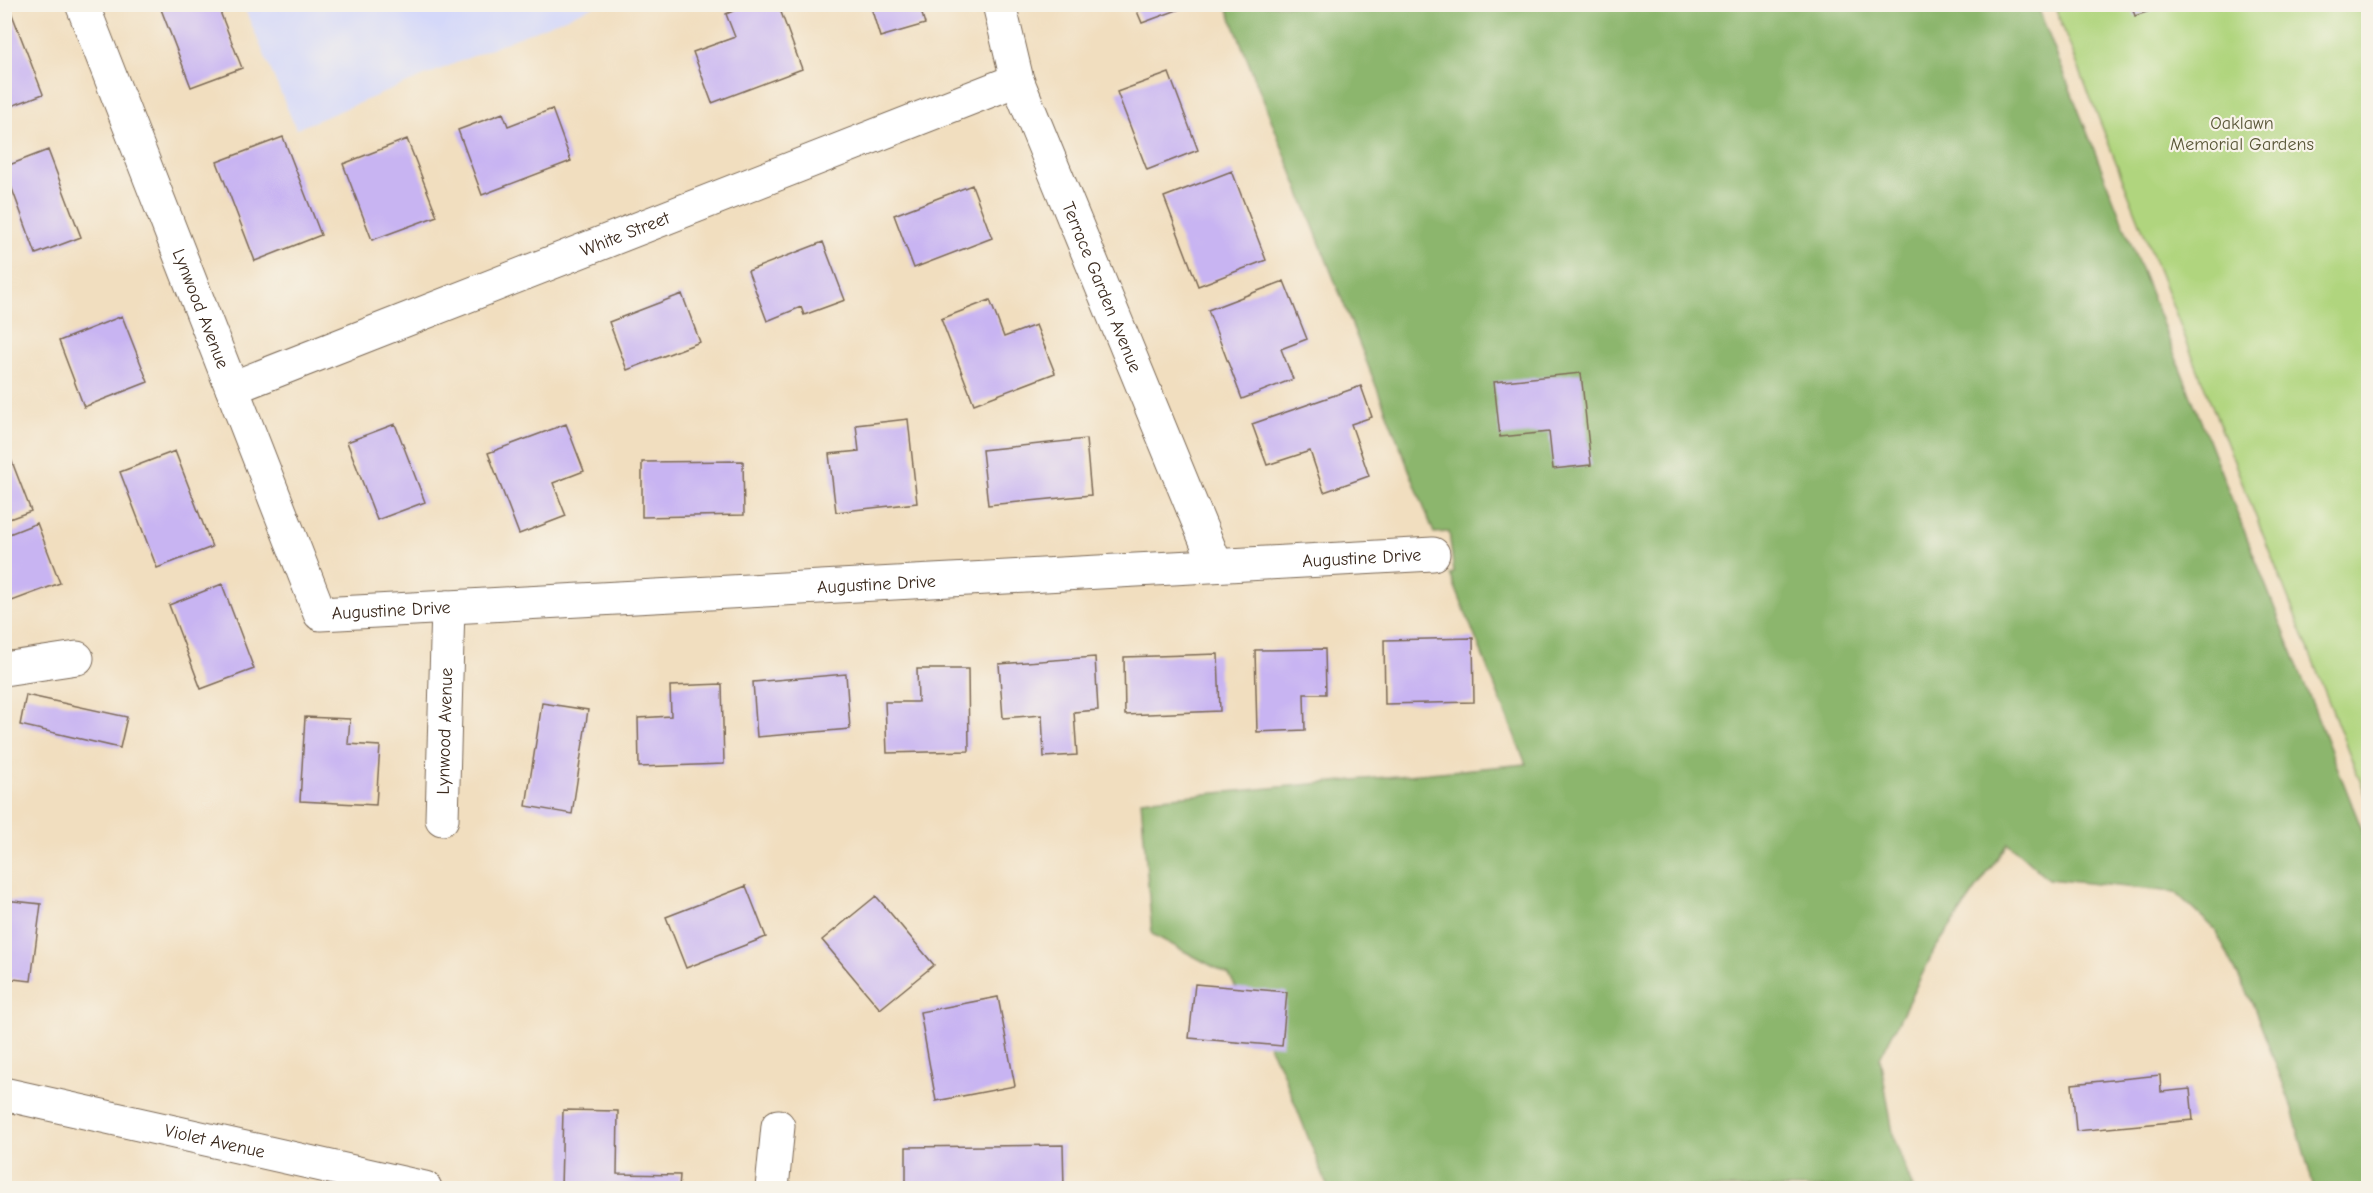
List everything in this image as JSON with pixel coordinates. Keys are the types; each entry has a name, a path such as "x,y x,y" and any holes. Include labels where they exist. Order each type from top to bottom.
{"street":[{"name":"Lynwood Avenue","path":"82,4 320,614"},
{"name":"Terrace Garden Avenue","path":"999,4 1017,80 1216,565"},
{"name":"White Street","path":"232,388 1017,80"},
{"name":"Augustine Drive","path":"320,614 1433,554"},
{"name":"Lynwood Avenue","path":"441,819 448,607"},
{"path":"4,669 78,658"},
{"name":"Violet Avenue","path":"4,1094 425,1188"},
{"path":"772,1188 778,1126"}],"shaded area":[{"path":"243,5 597,5 296,129"}],"green space":[{"path":"1226,5 2037,5 2368,845 2368,1188 2314,1188 2290,1102 2255,1010 2215,929 2175,892 2048,879 2008,843 1935,949 1880,1058 1894,1139 1913,1188 1328,1188 1281,1068 1229,975 1152,934 1141,800 1526,764 1450,574 1454,573 1449,532 1434,533"},
{"name":"Oaklawn Memorial Gardens","path":"2054,5 2368,5 2368,801"}],"building":[{"path":"4,4 8,4 43,94 4,109"},
{"path":"159,4 217,4 242,68 191,87"},
{"path":"750,4 778,4 802,69 712,103 693,52 735,37 726,14"},
{"path":"870,4 919,4 925,24 880,37"},
{"path":"1134,4 1191,4 1191,5 1142,23"},
{"path":"2131,4 2167,4 2167,5 2135,16"},
{"path":"1169,73 1198,150 1147,170 1117,92"},
{"path":"552,109 571,161 482,195 458,130 503,113 508,126"},
{"path":"283,137 321,235 255,261 217,162"},
{"path":"407,139 437,216 372,240 343,164"},
{"path":"48,150 81,237 36,254 4,167"},
{"path":"1232,171 1266,260 1198,286 1164,197"},
{"path":"972,185 992,238 914,268 894,215"},
{"path":"823,242 845,300 804,315 801,307 767,321 748,271"},
{"path":"1284,281 1307,339 1281,349 1293,379 1242,399 1208,310"},
{"path":"682,294 700,342 627,370 609,322"},
{"path":"990,300 1004,337 1036,325 1055,373 974,404 941,319"},
{"path":"122,316 148,382 84,407 59,341"},
{"path":"1581,373 1591,465 1553,469 1549,432 1500,437 1494,382"},
{"path":"1361,386 1372,417 1351,424 1369,476 1324,492 1310,451 1267,465 1252,424"},
{"path":"908,419 917,503 836,512 829,454 859,451 856,425"},
{"path":"395,424 425,502 377,520 347,442"},
{"path":"566,424 584,471 553,483 566,516 519,534 488,453"},
{"path":"1086,439 1091,495 988,505 982,450"},
{"path":"175,451 212,547 157,568 120,472"},
{"path":"9,454 31,511 4,521 4,455"},
{"path":"743,461 744,515 642,517 642,462"},
{"path":"37,523 60,583 4,604 4,536"},
{"path":"222,584 254,669 201,689 169,605"},
{"path":"1473,638 1474,702 1385,704 1384,640"},
{"path":"1325,649 1326,694 1304,694 1305,730 1257,732 1255,650"},
{"path":"1218,654 1220,711 1125,715 1124,657"},
{"path":"1095,657 1098,710 1074,712 1077,755 1044,757 1042,715 1003,718 999,664"},
{"path":"917,669 968,669 969,751 887,753 885,702 918,702"},
{"path":"846,674 850,729 757,737 753,682"},
{"path":"722,684 724,764 639,767 638,718 671,716 670,686"},
{"path":"26,695 127,717 120,748 20,725"},
{"path":"542,703 588,710 572,814 526,806"},
{"path":"305,717 350,719 348,744 380,746 376,805 300,801"},
{"path":"746,886 766,937 686,968 666,917"},
{"path":"876,896 934,965 880,1009 822,940"},
{"path":"4,900 41,904 31,981 4,978"},
{"path":"1195,984 1287,992 1282,1046 1189,1038"},
{"path":"998,997 1015,1086 936,1101 920,1012"},
{"path":"2160,1075 2161,1092 2190,1089 2193,1120 2076,1131 2072,1084"},
{"path":"563,1110 618,1111 617,1174 680,1175 679,1188 561,1188"},
{"path":"1063,1145 1064,1188 906,1188 906,1147"}]}
